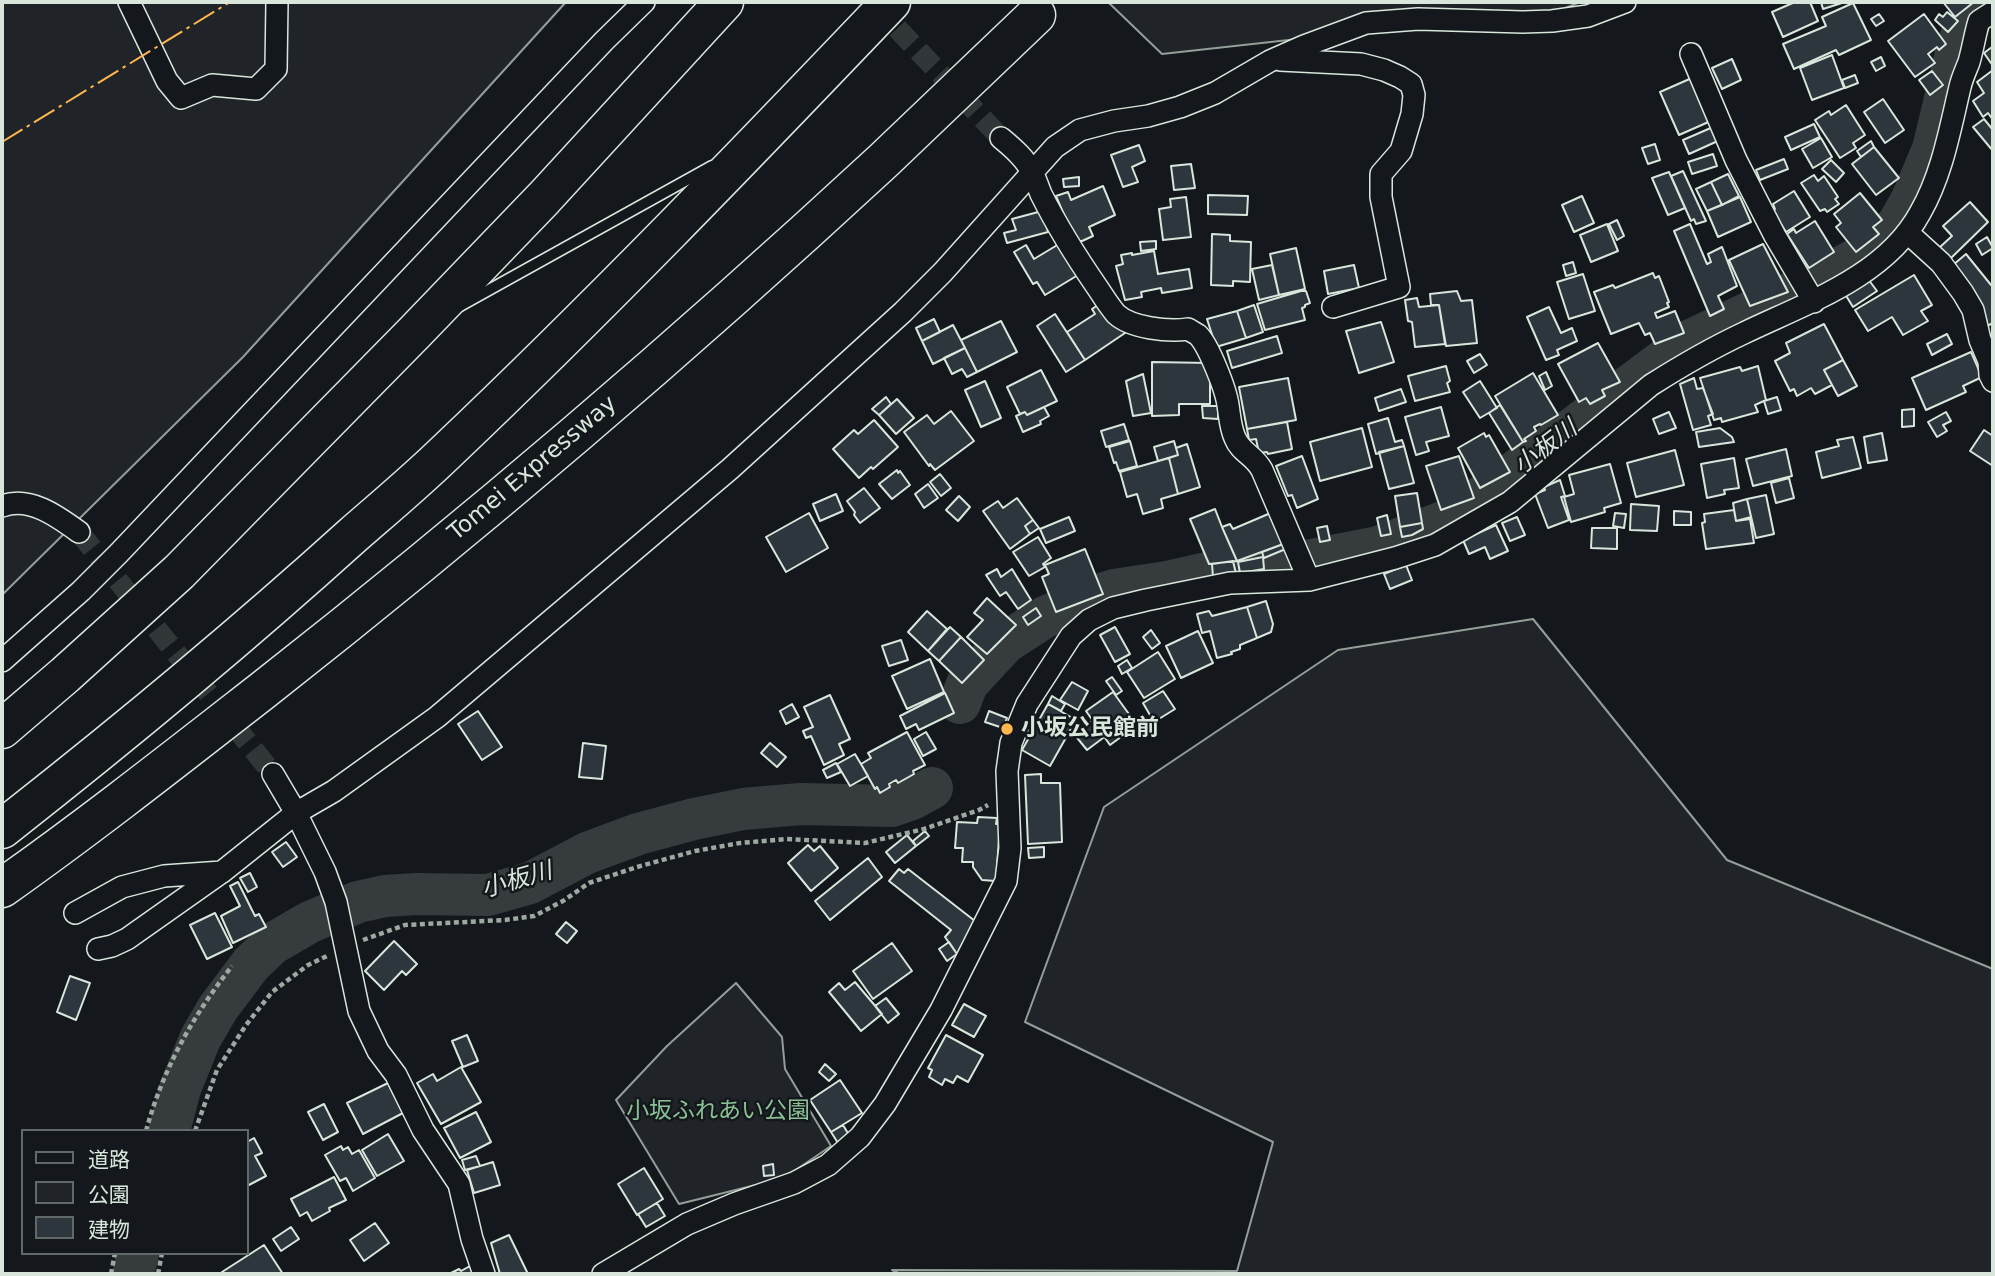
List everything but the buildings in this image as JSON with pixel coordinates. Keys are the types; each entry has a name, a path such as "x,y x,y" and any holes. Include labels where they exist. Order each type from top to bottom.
{"highway":[{"path":"2,729 179,572 544,198 724,2"},
{"path":"2,829 112,743 282,599 442,456 619,283 891,2"},
{"name":"Tomei Expressway","path":"2,888 156,774 304,658 536,468 793,242 1036,15"}],"street":[{"path":"129,2 167,81 181,99 212,85 256,89 276,69 277,2"},
{"path":"2,661 81,591 119,553 644,2"},
{"path":"98,949 127,939 222,872 296,813 334,791 437,717 730,469 904,312 1055,147 1080,130 1180,107 1215,93 1270,61 1366,23 1418,19 1522,22 1552,20 1588,16 1625,2"},
{"path":"603,1274 687,1224 794,1183 828,1165 860,1138 942,1010 1006,881 1010,848 1007,771 1011,743 1027,704 1071,636 1089,620 1113,608 1230,583 1309,580 1435,545 1510,502 1651,385 1706,352 1814,302 1878,262 1908,233 1921,212 1945,148 1979,21 1993,11 1989,2"},
{"path":"1691,54 1736,160 1775,236 1814,302"},
{"path":"1270,61 1308,60 1361,64 1400,77 1411,85 1414,95 1412,114 1401,151 1381,174 1381,197 1399,287 1333,307"},
{"path":"1001,138 1017,151 1033,172 1041,193 1065,236 1117,315 1131,323 1160,331 1188,329 1204,344 1223,387 1235,439 1243,450 1256,459 1262,470 1309,580"},
{"path":"1908,233 1941,263 1964,293 1973,310 1993,382"},
{"path":"2,506 13,502 34,506 56,516 79,532"},
{"path":"273,774 296,813 325,872 336,902 359,1011 378,1051 396,1075 424,1130 459,1184 484,1274"},
{"path":"75,913 122,887 164,876 222,872"}],"lane":[{"path":"415,332 761,139"}],"path":[{"path":"196,1129 217,1070 246,1025 272,992 308,965 346,944 405,925 534,916 589,883 695,851 787,839 865,843 896,836 979,810 1007,793"},
{"path":"147,1129 171,1063 190,1025 232,966"},
{"path":"111,1274 115,1255"},
{"path":"158,1274 162,1255"}],"green space":[{"path":"2,2 566,2 243,357 2,595"},
{"path":"1108,2 1580,2 1561,10 1162,54"},
{"path":"1533,619 1727,860 1993,969 1993,1274 900,1274 892,1270 1237,1271 1273,1142 1025,1022 1104,807 1338,650"},
{"name":"小坂ふれあい公園","path":"736,983 782,1037 785,1069 831,1146 784,1178 679,1204 616,1100 667,1046"}],"waterway":[{"name":"小板川","path":"960,703 967,684 1005,643 1045,617 1093,597 1114,590 1167,582 1229,568 1280,566 1378,547 1453,518 1689,341 1814,282 1871,251 1898,224 1912,199 1933,149 1966,22 1987,2"},
{"name":"小板川","path":"170,1129 180,1089 200,1039 218,1008 251,964 272,944 310,922 358,902 385,896 488,895 530,883 587,853 638,834 694,819 743,809 801,804 892,806 932,788"},
{"name":"小板川","path":"133,1274 138,1255"}],"tunnel":[{"path":"876,6 1001,138"},
{"path":"79,532 273,774"}],"power":[{"path":"2,142 230,2"}],"place":[{"name":"小坂公民館前","path":"1007,729"}]}
